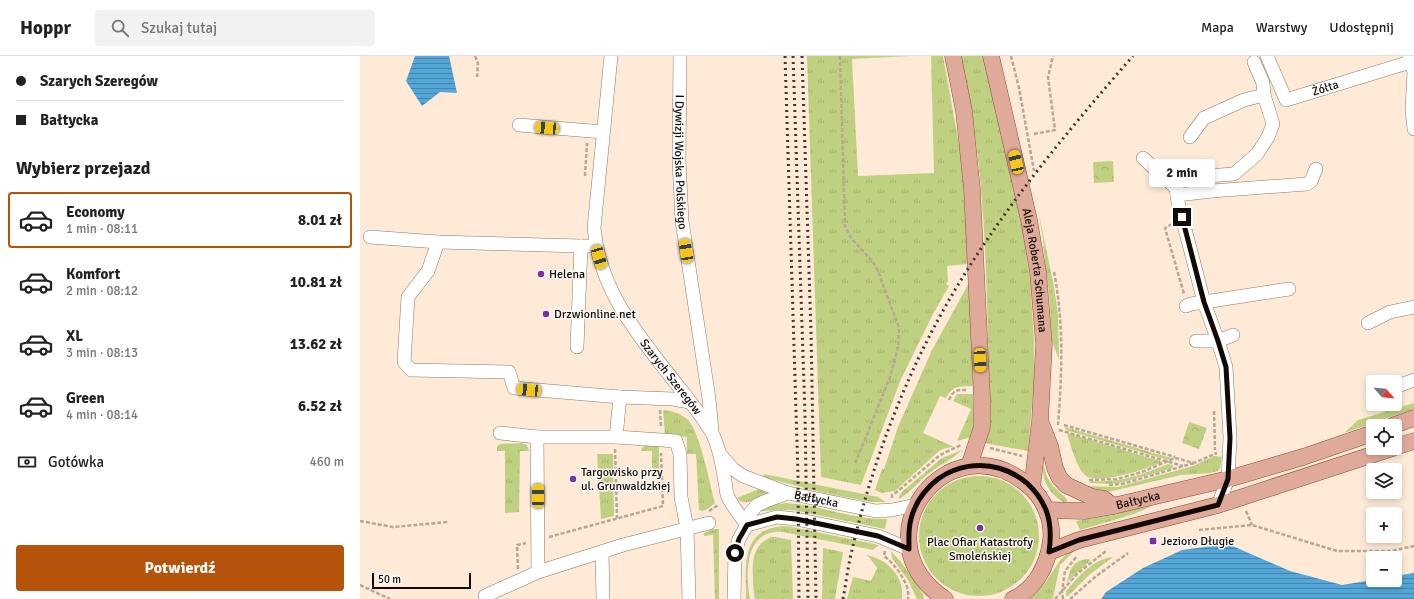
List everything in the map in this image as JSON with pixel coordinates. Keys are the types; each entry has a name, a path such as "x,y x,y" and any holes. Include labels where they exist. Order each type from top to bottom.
{"main road":[{"path":"953,56 964,111 972,189 982,390 982,427 969,466"},
{"name":"Aleja Roberta Schumana","path":"991,56 1029,220 1038,272 1044,344 1040,421 1032,488"},
{"path":"1402,422 1414,418"},
{"path":"1040,421 1050,446 1055,468 1059,477 1066,485 1092,497 1104,499 1113,506"},
{"name":"Bałtycka","path":"1046,510 1084,511 1113,506 1228,479 1303,457 1366,435"},
{"name":"Bałtycka","path":"1402,445 1414,441"},
{"name":"Bałtycka","path":"1049,552 1079,540 1218,505 1372,455"},
{"path":"937,596 922,579 909,549 908,534 910,519 916,505 929,486 948,473 969,466 987,466 1003,469 1019,477 1032,488 1040,498 1046,510 1050,524 1051,538 1049,552 1043,570 1032,585 1018,597 1013,599"}],"street":[{"name":"Szarych Szeregów","path":"611,56 594,228 596,246 602,269 617,303 690,402 700,413 712,434 719,453 728,496 739,515 747,525"},
{"name":"I Dywizji Wojska Polskiego","path":"680,56 679,161 682,221 708,391 712,434"},
{"name":"Żółta","path":"1267,56 1286,100 1412,66"},
{"path":"1178,186 1234,174 1257,154 1268,137 1273,124 1264,95 1263,83 1254,62"},
{"path":"1412,66 1412,110 1414,129"},
{"path":"1190,137 1204,118 1244,100 1264,95"},
{"path":"519,125 603,132"},
{"path":"1143,158 1178,186 1212,191 1307,184 1311,181 1316,169"},
{"path":"1178,186 1204,302 1226,367 1236,437 1229,453 1228,479 1218,505"},
{"path":"370,237 438,242 596,246"},
{"path":"438,242 428,271 408,297 404,362 411,370 509,372 514,388 620,397 673,399 690,402"},
{"path":"577,347 581,246"},
{"path":"1186,306 1289,289"},
{"path":"1368,323 1390,312 1414,306"},
{"path":"1196,341 1218,341 1233,335"},
{"path":"1402,384 1414,380"},
{"path":"616,437 620,397"},
{"path":"500,433 587,440 616,437 636,445 661,439 676,442 680,454 681,497 687,528 689,599"},
{"path":"537,437 538,572"},
{"name":"Bałtycka","path":"719,453 733,469 743,476 788,493 876,511 892,510 916,505"},
{"name":"Bałtycka","path":"747,525 751,512 757,505 788,493"},
{"path":"485,596 502,594 538,572 687,528 708,517"},
{"name":"Bałtycka","path":"747,525 777,517 796,519 878,536 909,549"},
{"path":"734,599 735,553 739,539 747,525"},
{"path":"602,552 603,599"}],"path":[{"path":"475,56 478,63 477,77"},
{"path":"840,56 845,226 852,238 873,262 878,271 899,328 898,347 890,377 855,464"},
{"path":"1011,56 1019,88 1034,174"},
{"path":"1034,134 1055,130 1048,77 1053,56"},
{"path":"1054,271 1060,314 1062,360 1057,430 1059,436"},
{"path":"950,400 953,393 958,390 982,390"},
{"path":"660,407 661,434"},
{"path":"1064,425 1194,463"},
{"path":"1057,430 1183,466"},
{"path":"616,437 617,518"},
{"path":"892,502 892,495 940,454 966,443"},
{"path":"984,447 1028,457"},
{"path":"544,538 663,506 661,452"},
{"path":"1109,486 1122,484 1194,463 1215,453 1229,453"},
{"path":"1086,480 1116,479 1142,472 1175,458"},
{"path":"708,517 719,504"},
{"path":"1245,511 1252,525"},
{"path":"360,522 393,527 448,522"},
{"path":"1199,530 1252,525 1337,551 1390,551 1414,546"},
{"path":"518,570 517,545 530,542"},
{"path":"886,547 884,556 901,575 909,594 908,599"},
{"path":"1063,599 1062,592 1065,571 1082,551"},
{"path":"1055,599 1078,573 1106,551"},
{"path":"1070,599 1095,577 1128,553"},
{"path":"360,585 390,599"}],"green space":[{"path":"807,56 910,56 852,59 858,176 934,173 931,56 943,56 961,156 968,264 947,266 948,281 946,284 949,286 933,314 901,379 861,485 821,477"},
{"path":"961,56 983,56 1021,221 1030,279 1034,341 1034,381 1028,451 984,443 990,424 990,397 984,224 979,167"},
{"path":"1113,161 1114,182 1094,183 1093,162"},
{"path":"1038,209 1058,314 1059,360 1052,341 1044,245"},
{"path":"969,283 973,385 956,388 951,391 946,398 940,396 923,433 954,447 939,451 895,491 882,493 875,490 882,469 884,469 898,427 932,350"},
{"path":"957,394 973,394 974,421 971,437 957,441 971,409 953,401"},
{"path":"1414,403 1414,409 1385,419 1366,419 1366,425 1344,433 1358,420 1388,411 1402,411 1402,407"},
{"path":"663,410 676,413 688,420 697,436 715,503 705,510 699,510 696,454 687,454 687,437 665,435"},
{"path":"1189,422 1207,428 1199,449 1182,443"},
{"path":"1065,427 1171,458 1168,460 1066,430"},
{"path":"1067,433 1163,462 1134,472 1109,478 1089,477 1083,473 1078,465"},
{"path":"522,443 527,445 529,451 520,451 519,512 505,513 505,451 497,451 497,446 500,444"},
{"path":"647,444 659,445 659,481 657,482 657,476 652,475 652,451 641,451"},
{"path":"962,450 928,474 899,499 899,496 903,491 942,458"},
{"path":"597,454 613,454 614,516 601,519"},
{"path":"1214,456 1222,457 1220,468 1218,471 1210,473 1181,475 1108,492 1101,492 1087,486 1118,487 1193,466"},
{"path":"1168,464 1173,465 1173,468 1120,483 1089,483 1091,481 1112,481 1131,477 1149,472"},
{"path":"1043,465 1047,477 1053,486 1067,499 1067,504 1052,493 1044,478"},
{"path":"764,474 878,497 886,502 871,502 824,493 763,477"},
{"path":"979,476 991,477 1002,481 1012,486 1021,494 1029,503 1034,513 1038,524 1038,548 1034,559 1029,569 1021,578 1012,586 1002,591 991,595 979,596 967,595 956,591 946,586 937,578 929,569 924,559 920,548 919,536 920,524 924,513 929,503 937,494 946,486 956,481 967,477"},
{"path":"759,489 769,492 748,502 740,501 737,498"},
{"path":"786,503 811,506 874,519 887,519 885,529 793,510 760,510 773,505"},
{"path":"1152,506 1134,514 1080,530 1076,521 1113,515 1139,507"},
{"path":"785,526 879,545 873,550 783,532 770,533 761,537 750,554 748,565 748,588 750,599 746,599 746,562 753,541 760,534 770,528"},
{"path":"714,529 719,529 719,599 715,599 713,535 704,536 704,533"},
{"path":"771,537 791,540 793,599 755,599 753,588 753,571 755,554 760,544"},
{"path":"823,548 843,552 835,599 822,599"},
{"path":"1074,550 1060,565 1053,598 1030,599 1043,586 1062,558"},
{"path":"891,551 901,562 923,594 924,599 917,599 908,580 892,558"},
{"path":"866,555 881,560 893,570 901,583 902,599 847,599 853,577 871,581 877,568"},
{"path":"1113,557 1089,575 1068,596 1066,596 1066,591 1092,565 1105,558"},
{"path":"1090,560 1089,562 1067,582 1069,573 1073,566 1079,561"}],"water":[{"path":"415,56 449,56 457,93 440,92 422,106 406,81"},
{"name":"Jezioro Długie","path":"1228,544 1290,571 1342,585 1366,581 1366,587 1402,587 1402,575 1414,573 1414,599 1101,599 1106,592 1143,568 1182,550"}],"railway":[{"path":"785,56 798,475 799,599"},
{"path":"793,56 805,415 808,599"},
{"path":"802,56 811,332 816,599"},
{"path":"843,599 851,556 871,479 896,410 910,377 943,312 961,280 1000,221 1064,137 1133,56"}],"place":[{"name":"Helena","path":"541,274"},
{"name":"Drzwionline.net","path":"546,314"},
{"name":"Targowisko przy ul. Grunwaldzkiej","path":"573,479"},
{"name":"Plac Ofiar Katastrofy Smoleńskiej","path":"980,528"},
{"name":"Jezioro Długie","path":"1153,541"}],"route":[{"path":"735,553 739,539 747,525 777,517 796,519 878,536 909,549 908,534 910,519 916,505 929,486 948,473 969,466 987,466 1003,469 1019,477 1032,488 1040,498 1046,510 1050,524 1051,538 1049,552 1079,540 1218,505 1228,479 1230,438 1226,367 1204,302 1182,217"}]}
